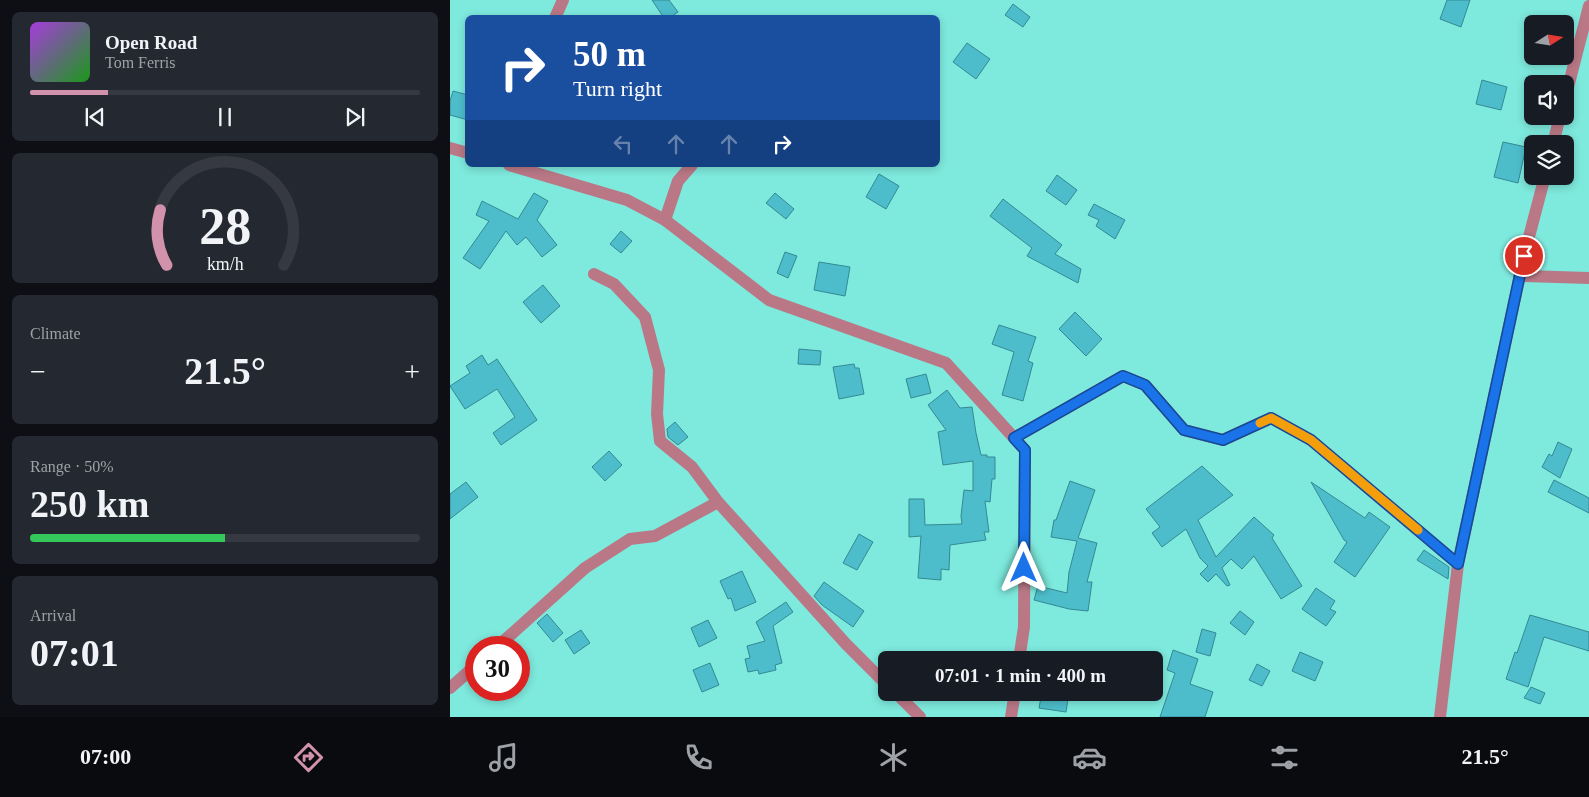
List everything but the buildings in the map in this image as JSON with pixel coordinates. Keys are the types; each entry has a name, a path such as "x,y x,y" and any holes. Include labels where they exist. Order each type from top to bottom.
{"street":[{"path":"556,15 563,0"},
{"path":"1571,75 1589,6"},
{"path":"450,148 465,152"},
{"path":"516,167 626,200 665,220 769,300 946,363 1025,450 1024,626 1020,651"},
{"path":"665,220 678,181 690,167"},
{"path":"1440,717 1458,564 1520,276 1543,185"},
{"path":"594,274 614,284 645,317 660,370 657,414 660,441 692,467 718,502 846,644 878,676"},
{"path":"1520,276 1589,278"},
{"path":"1014,438 1123,376 1145,385 1184,430 1223,440 1271,418 1311,440 1458,564"},
{"path":"509,636 585,568 630,539 655,536 718,502"},
{"path":"450,688 465,675"},
{"path":"904,701 920,717"},
{"path":"1011,717 1013,701"}],"slow traffic":[{"path":"1260,423 1271,418 1311,440 1418,530"}],"route":[{"path":"1024,568 1025,450 1014,438 1123,376 1145,385 1184,430 1223,440 1271,418 1311,440 1458,564 1524,256"}]}
